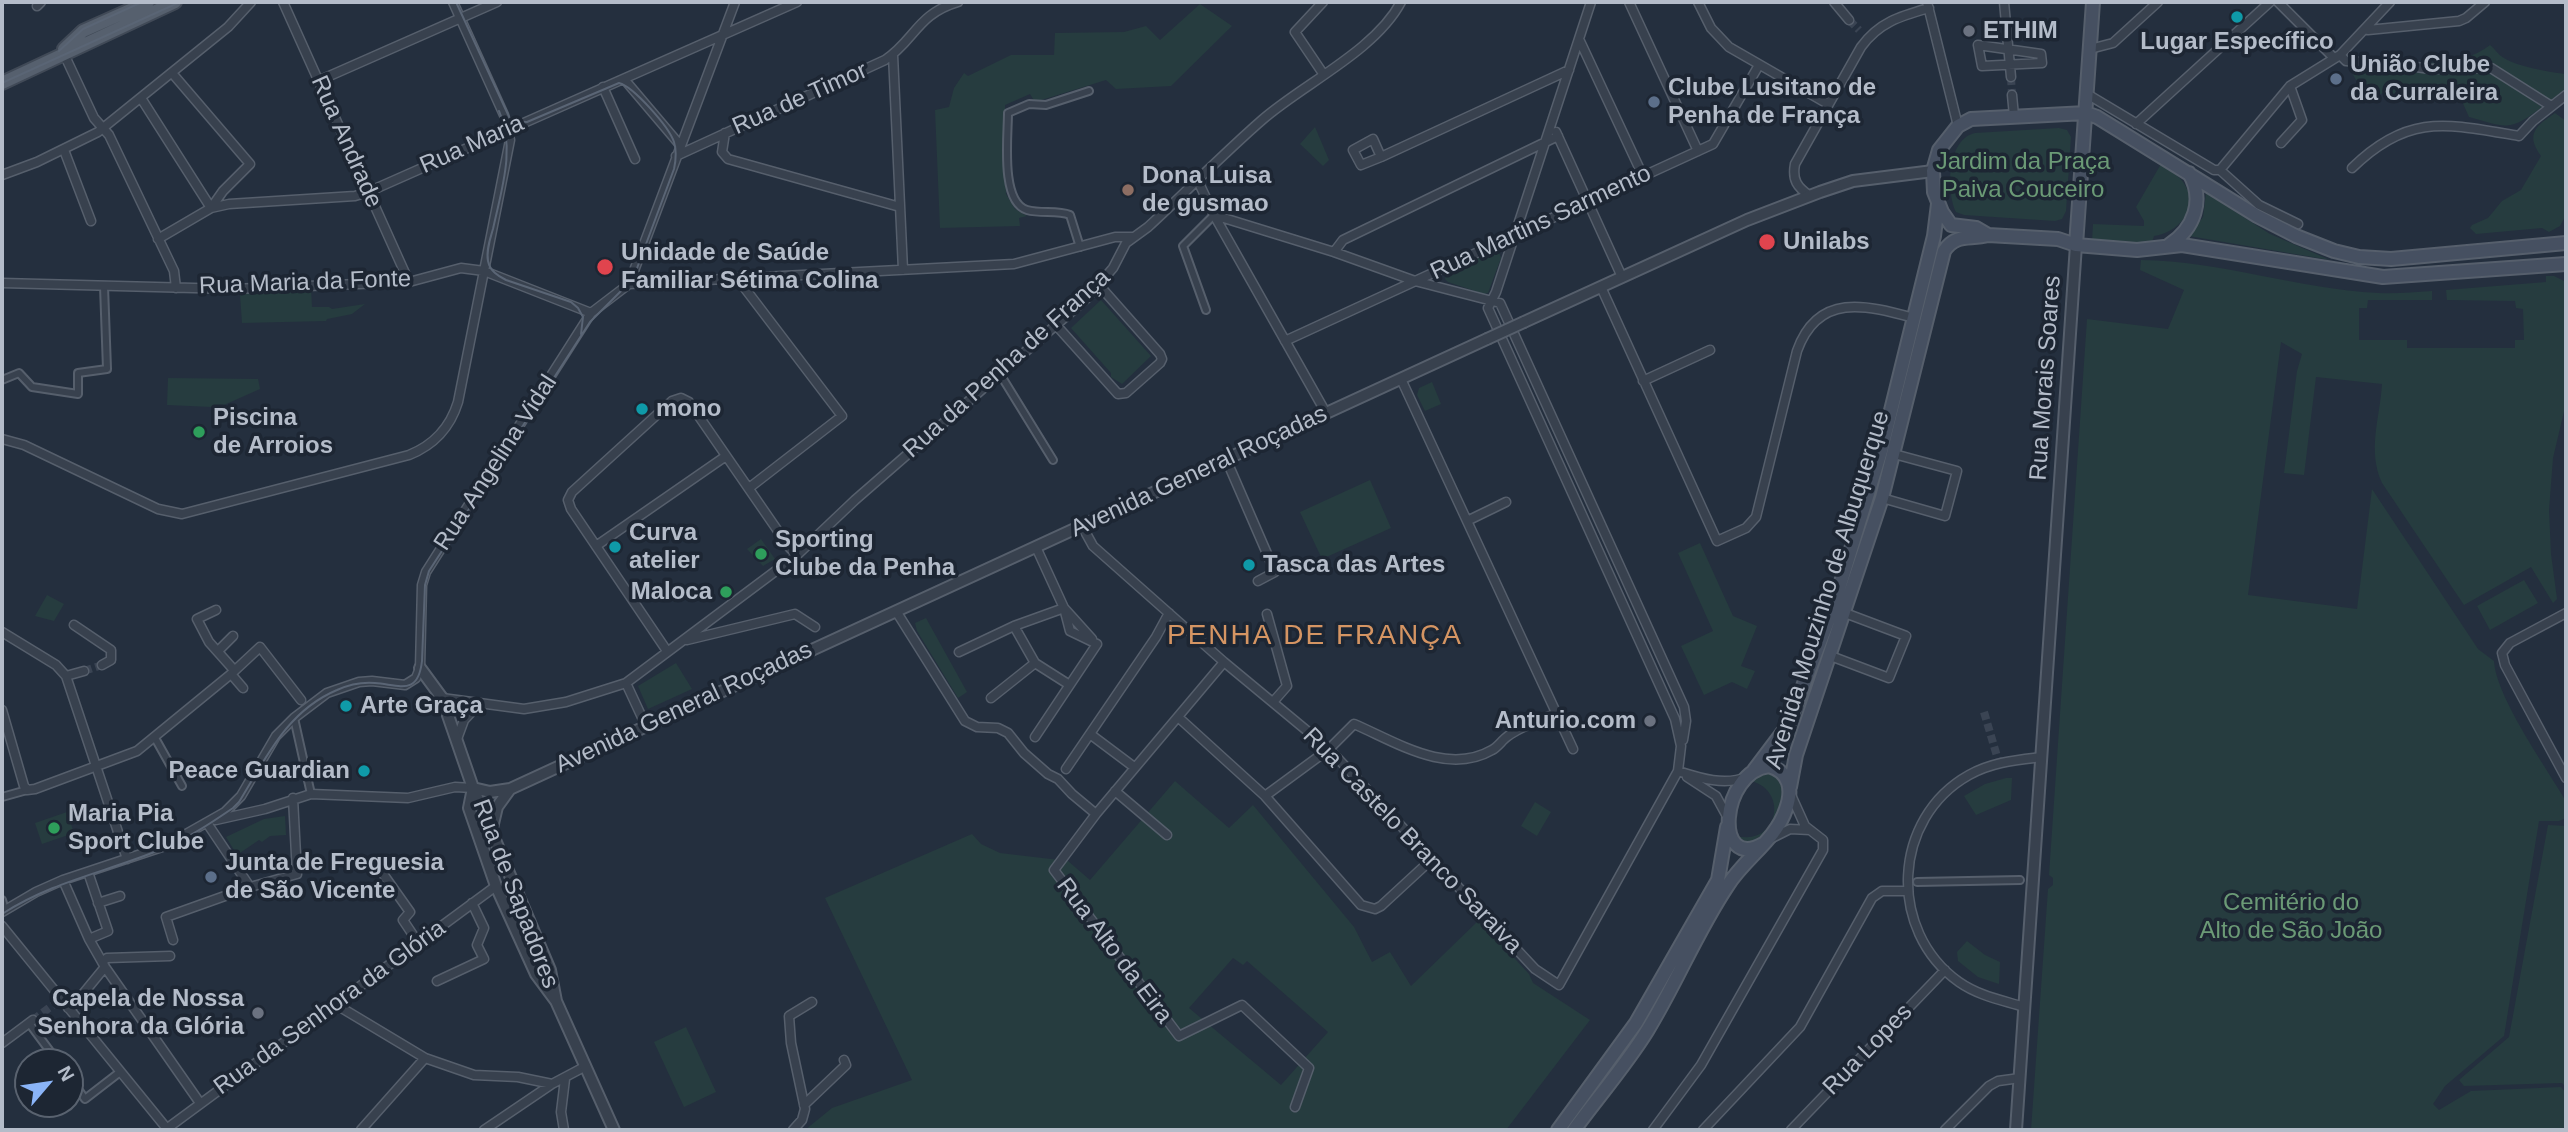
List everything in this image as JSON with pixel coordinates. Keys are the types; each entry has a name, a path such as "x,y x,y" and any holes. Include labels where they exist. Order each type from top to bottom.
{"main road":[{"path":"2,80 62,50 83,31 148,2"},
{"path":"2,80 175,2"},
{"name":"Rua Morais Soares","path":"2076,245 2093,2"},
{"path":"1933,171 1939,150 1958,126 1971,119 2086,113 2097,117 2272,224 2321,247 2359,257 2391,259 2566,243"},
{"name":"Avenida Mouzinho de Albuquerque","path":"1752,773 1788,725 1823,652 1882,498 1894,454 1934,236 1938,204 1933,171"},
{"path":"2162,248 2183,234 2195,214 2196,190 2189,173"},
{"path":"1938,204 1951,225 1976,228 1988,235 2058,239 2076,245 2147,250 2182,245 2383,277 2566,264"},
{"name":"Avenida Mouzinho de Albuquerque","path":"1839,610 1868,495 1920,319 1944,251 1950,241 1988,235"},
{"path":"1881,451 1894,454"},
{"path":"1868,495 1882,498"},
{"name":"Avenida Mouzinho de Albuquerque","path":"1790,790 1796,755 1823,652"},
{"path":"1558,1130 1636,1023 1718,880 1733,799 1752,773 1764,766 1776,768 1786,777 1790,790 1784,815 1765,843 1728,883 1647,1032 1574,1130"},
{"path":"1728,821 1730,837 1736,844 1746,848 1765,843"}],"street":[{"path":"2,175 64,150 103,128 234,22 251,2"},
{"name":"Rua Andrade","path":"283,2 409,282"},
{"path":"2,439 24,445 158,509 176,514 195,513 409,455 433,441 446,428 455,411 496,201 508,158 509,128 453,2"},
{"path":"318,81 497,2"},
{"path":"735,2 629,284 1014,264 1115,237 1134,237"},
{"name":"Rua Maria","path":"211,208 229,204 355,196 368,192 797,2"},
{"path":"903,270 893,55 939,4 958,2"},
{"path":"1323,2 1296,32 1324,75"},
{"name":"Rua da Penha de França","path":"442,698 524,709 565,702 626,683 797,555 855,500 1087,298 1113,268 1126,243 1198,181 1261,121 1355,52 1382,26 1401,2"},
{"path":"1591,2 1496,292 1488,308 1675,719 1680,750"},
{"path":"1629,2 1698,151"},
{"path":"1698,2 1711,28 1722,41 1828,104"},
{"path":"1834,2 1849,20"},
{"path":"2004,2 2011,77"},
{"path":"2090,48 2113,43 2158,2"},
{"path":"2136,124 2270,2"},
{"path":"2278,2 2337,57 2346,61 2431,69 2491,68 2551,106"},
{"path":"2220,170 2290,86 2337,57 2390,2"},
{"path":"2367,28 2463,20 2485,2"},
{"path":"1810,196 1797,186 1794,169 1797,159 1864,34 1928,5 1958,126"},
{"path":"1579,38 1643,176"},
{"path":"1978,45 2007,51 2041,54 2042,63 1982,66 1978,45"},
{"path":"64,54 94,118 111,139 174,271 176,288"},
{"name":"Rua de Timor","path":"676,156 893,55"},
{"name":"Rua Martins Sarmento","path":"1285,341 1716,142 1759,65"},
{"path":"1381,157 1569,69"},
{"path":"158,239 211,208 223,191 250,164 172,73"},
{"path":"624,79 680,145"},
{"path":"2281,143 2302,120 2290,86"},
{"path":"603,87 635,159"},
{"path":"1080,247 1070,215 1026,210 1014,200 1009,188 1008,113 1028,104 1046,105 1088,91"},
{"path":"2087,94 2214,170 2220,170 2259,205 2298,223"},
{"path":"2012,95 2014,116"},
{"path":"2352,168 2385,141 2426,127 2456,125 2519,136 2566,95"},
{"path":"141,98 211,208"},
{"path":"1551,123 1622,277"},
{"name":"Rua de Timor","path":"686,129 692,139 706,142"},
{"path":"725,133 722,152 728,159 900,207"},
{"path":"1335,252 1343,240 1558,136"},
{"path":"64,150 91,221"},
{"name":"Avenida General Roçadas","path":"473,788 490,792 510,789 646,726 819,636 896,611 1747,220 1853,181 1933,171"},
{"path":"1198,181 1214,215 1326,413"},
{"path":"1214,215 1335,252 1415,281 1500,303 1684,707 1686,720 1678,771"},
{"path":"1206,310 1183,246 1214,215"},
{"name":"Rua Morais Soares","path":"2016,1130 2076,245"},
{"name":"Rua Maria da Fonte","path":"2,283 232,289 409,282 452,269 484,271 591,313"},
{"path":"737,278 842,416 749,488"},
{"name":"Rua Angelina Vidal","path":"420,668 422,585 426,572 591,313 629,284"},
{"path":"1056,325 1118,394 1126,393 1160,363 1160,354 1098,284"},
{"path":"2,380 19,373 32,387 78,394 78,373 107,369 104,286"},
{"path":"1601,287 1717,541 1746,528 1756,517 1797,351 1808,329 1827,313 1851,306 1868,306 1920,319"},
{"path":"1643,381 1710,350"},
{"path":"1000,374 1053,460"},
{"path":"1401,379 1573,749"},
{"path":"667,652 571,509 568,500 572,492 672,401 681,398 689,402 797,555"},
{"path":"1882,498 1945,516 1957,471 1894,454"},
{"path":"596,546 726,456"},
{"path":"1226,459 1275,572 1258,581"},
{"path":"1566,479 1578,474"},
{"path":"1467,521 1506,502"},
{"name":"Rua Castelo Branco Saraiva","path":"1082,526 1093,546 1224,662 1329,749 1535,969 1559,985 1678,771"},
{"path":"1034,737 1097,644 1064,608 1036,547"},
{"path":"959,652 1014,626 1064,608"},
{"path":"216,610 197,619 209,642 243,688"},
{"path":"1823,652 1889,678 1902,647 1906,636 1839,610"},
{"path":"896,611 965,721 977,727 998,728 1008,733 1024,753 1048,774 1058,779 1096,814 1224,662"},
{"path":"1066,769 1156,637 1169,613"},
{"path":"2566,613 2510,643 2502,653 2505,666 2566,778"},
{"path":"684,640 795,614 819,636"},
{"path":"1267,614 1287,686 1273,702"},
{"path":"74,625 111,650 111,660 103,664"},
{"path":"1014,626 1035,663 1069,684"},
{"path":"2,632 56,665 66,676 128,859"},
{"path":"1639,639 1651,634"},
{"path":"218,651 233,636"},
{"path":"2,797 35,789 137,751 233,672 260,646 304,704"},
{"path":"991,698 1035,663"},
{"path":"2,900 4,911 63,880 165,846 207,823 234,804 276,736 304,704 346,685 372,681 405,685 416,678 420,668"},
{"name":"Rua de Sapadores","path":"420,668 442,698 473,788 550,970 556,1001"},
{"path":"66,676 84,671"},
{"path":"626,683 646,726"},
{"path":"456,742 464,720 479,704"},
{"path":"2,710 8,748 27,790"},
{"path":"1265,796 1329,749 1354,724 1435,758 1454,761 1471,759 1493,750 1508,735 1557,713"},
{"path":"294,718 311,794"},
{"path":"1178,718 1265,796 1353,897 1367,909 1381,906 1432,859"},
{"path":"1090,734 1135,767"},
{"path":"155,738 182,786"},
{"path":"2024,1007 1982,994 1958,981 1945,970 1920,937 1907,891 1910,856 1916,835 1925,817 1944,794 1969,775 1989,766 2042,757"},
{"path":"1678,771 1702,779 1724,781 1740,779 1752,773"},
{"path":"1678,771 1716,796 1728,821"},
{"path":"207,823 311,794 408,798 455,787 473,788"},
{"name":"Rua de Sapadores","path":"473,788 469,808 496,886 540,980 556,1001 614,1130"},
{"path":"491,831 497,807 510,789"},
{"path":"1653,1130 1700,1065 1823,850 1823,840 1803,823 1790,790"},
{"path":"1115,791 1167,835"},
{"path":"173,940 166,917 250,887 297,874 293,799"},
{"name":"Rua Alto da Eira","path":"1096,814 1056,865 1056,876 1179,1036 1242,1005 1309,1069 1295,1107"},
{"path":"207,823 250,887"},
{"path":"1765,843 1790,829 1811,831"},
{"path":"376,864 410,912 403,920 415,938"},
{"path":"88,872 108,931 89,939"},
{"path":"63,880 89,939 104,964 200,1103"},
{"path":"1917,882 2020,880"},
{"name":"Rua da Senhora da Glória","path":"166,1130 496,886"},
{"path":"1703,1130 1800,1027 1872,898 1882,891 1907,891"},
{"path":"98,903 120,896"},
{"path":"438,981 484,959 477,945 484,928 472,903"},
{"path":"2,926 166,1130"},
{"path":"68,1008 73,1006 107,958 170,956"},
{"name":"Rua Lopes","path":"1791,1130 1945,970"},
{"path":"793,1130 802,1120 804,1105 791,1043 789,1016 812,1002"},
{"path":"335,1004 425,1058 474,1075 518,1077 552,1084"},
{"path":"2,1043 31,1022 49,1048"},
{"path":"361,1130 425,1058"},
{"path":"804,1105 846,1065 844,1060"},
{"path":"484,1130 552,1084 586,1066"},
{"path":"84,1098 120,1072"},
{"path":"1945,1130 1989,1086 1998,1081 2020,1078"},
{"path":"553,1130 564,1127 561,1112 565,1079"}],"green space":[{"path":"1200,4 1232,26 1171,86 1116,89 1106,80 1035,102 1030,94 1005,105 1006,194 1015,209 1027,216 1019,218 1020,226 940,228 935,110 949,107 954,88 964,73 968,76 1011,55 1054,55 1055,33 1124,32 1146,26 1160,40"},
{"path":"2490,45 2501,56 2514,63 2565,74 2566,89 2550,101 2511,80 2503,70 2495,66 2424,67 2372,58 2445,62 2465,58"},
{"path":"2379,66 2479,71 2498,77 2542,107 2521,121 2507,126 2469,117 2461,99 2454,92 2390,99 2388,94 2384,93 2370,97 2364,94 2352,73"},
{"path":"2555,113 2566,121 2566,215 2560,226 2549,232 2542,228 2476,234 2470,228 2472,225 2488,218 2502,201 2521,190 2541,156 2534,142 2535,131"},
{"path":"1315,127 1329,160 1323,166 1300,144"},
{"name":"Jardim da Praça Paiva Couceiro","path":"2059,128 2067,130 2071,137 2066,211 2062,219 2055,221 1964,215 1956,212 1951,192 1951,167 1959,145 1966,137 1975,133"},
{"path":"2161,164 2186,187 2190,204 2184,219 2171,230 2154,236 2151,245 2092,242 2093,224 2144,226 2136,207"},
{"path":"2206,193 2270,234 2330,260 2189,236 2203,217"},
{"path":"1493,251 1499,252 1501,258 1488,293 1484,294 1445,279 1447,272"},
{"name":"Cemitério do Alto de São João","path":"2141,260 2201,265 2348,290 2385,293 2432,291 2432,300 2368,300 2367,308 2359,308 2359,340 2407,340 2407,348 2515,348 2515,340 2524,340 2523,309 2516,308 2515,301 2447,300 2446,290 2546,282 2546,276 2554,276 2566,282 2566,403 2553,458 2549,510 2557,599 2553,603 2531,567 2464,605 2382,483 2375,458 2375,446 2382,384 2316,377 2304,475 2284,473 2297,371 2302,354 2281,342 2248,595 2357,609 2372,489 2478,649 2494,661 2503,693 2512,712 2566,801 2566,818 2559,821 2539,821 2504,1036 2445,1086 2433,1104 2439,1110 2471,1091 2561,1087 2566,1093 2566,1130 2031,1130 2048,889 2053,885 2053,878 2049,875 2087,319 2168,329 2184,290 2140,270"},
{"path":"311,288 312,307 332,309 365,304 352,314 326,321 242,323 240,295 243,292"},
{"path":"1101,300 1151,356 1122,384 1111,377 1111,373 1071,328"},
{"path":"168,378 258,379 260,389 224,405 167,405"},
{"path":"1432,382 1441,404 1425,411 1417,395 1419,388"},
{"path":"1370,480 1391,528 1322,559 1300,512"},
{"name":"Sporting Clube da Penha","path":"761,539 775,559 763,566 747,549"},
{"path":"1700,543 1733,616 1757,626 1741,666 1755,671 1747,689 1732,682 1704,695 1681,646 1713,631 1678,553"},
{"path":"2524,580 2538,603 2490,630 2477,606"},
{"path":"47,595 64,604 54,621 35,616"},
{"path":"926,618 967,692 958,698 917,631 915,623"},
{"path":"676,663 692,689 648,709 638,686"},
{"path":"1766,771 1779,775 1783,796 1781,806 1772,825 1757,839 1747,843 1737,836 1750,837 1761,833 1769,826 1773,817 1771,796 1764,787 1752,781"},
{"path":"2012,778 2011,800 1976,815 1964,796 1985,784"},
{"path":"1175,781 1229,828 1253,805 1354,927 1372,962 1390,952 1411,986 1479,920 1529,974 1533,983 1590,1020 1506,1130 805,1130 832,1108 912,1080 825,898 972,834 981,844 1000,853 1068,861 1090,880","holes":["1233,958 1243,965 1247,961 1328,1032 1281,1085 1189,1008"]},
{"path":"1535,802 1551,812 1537,836 1521,826"},
{"name":"Maria Pia Sport Clube","path":"67,812 74,833 42,844 35,823"},
{"path":"285,816 286,835 270,836 262,842 259,840 237,855 226,837 264,819"},
{"path":"2548,825 2566,826 2566,1087 2562,1083 2464,1086 2459,1080 2509,1037"},
{"path":"1967,941 1985,955 2000,962 1999,984 1978,977 1958,961 1957,952"},
{"path":"686,1027 716,1092 684,1107 654,1042"}],"tunnel":[{"path":"1849,20 1859,30"},
{"path":"2011,77 2012,95"},
{"path":"84,671 102,665"},
{"path":"1984,712 1999,763"},
{"path":"33,1020 57,1002"}],"tram line":[{"path":"59,51 83,29 142,2"},
{"path":"2,83 180,2"},
{"path":"2,914 41,893 171,845 225,814 239,802 279,737 304,710 320,699 356,684 412,684 420,672 422,661 425,585 429,571 590,322 633,279 674,169 676,149 671,135 642,99 619,83 527,122 511,121 456,2"},
{"path":"499,111 504,125 507,155 488,249 489,265 506,280 571,302 583,317 581,334"}],"place":[{"name":"Lugar Específico","path":"2237,17"},
{"name":"ETHIM","path":"1969,31"},
{"name":"União Clube da Curraleira","path":"2336,79"},
{"name":"Clube Lusitano de Penha de França","path":"1654,102"},
{"name":"Dona Luisa de gusmao","path":"1128,190"},
{"name":"Unilabs","path":"1767,242"},
{"name":"Unidade de Saúde Familiar Sétima Colina","path":"605,267"},
{"name":"mono","path":"642,409"},
{"name":"Piscina de Arroios","path":"199,432"},
{"name":"Curva atelier","path":"615,547"},
{"name":"Sporting Clube da Penha","path":"761,554"},
{"name":"Tasca das Artes","path":"1249,565"},
{"name":"Maloca","path":"726,592"},
{"name":"Arte Graça","path":"346,706"},
{"name":"Anturio.com","path":"1650,721"},
{"name":"Peace Guardian","path":"364,771"},
{"name":"Maria Pia Sport Clube","path":"54,828"},
{"name":"Junta de Freguesia de São Vicente","path":"211,877"},
{"name":"Capela de Nossa Senhora da Glória","path":"258,1013"}],"district":[{"name":"PENHA DE FRANÇA","path":"1315,636"}]}
